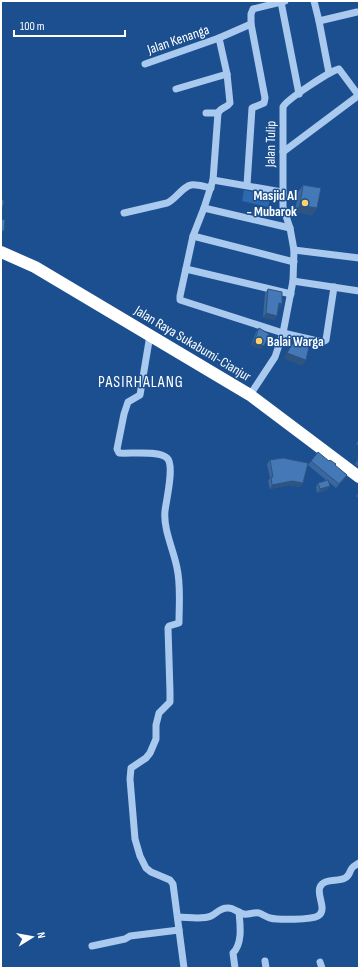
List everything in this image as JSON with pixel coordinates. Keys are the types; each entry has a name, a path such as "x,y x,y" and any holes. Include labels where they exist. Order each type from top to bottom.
{"highway":[{"name":"Jalan Raya Sukabumi-Cianjur","path":"1,252 35,267 250,395 359,478"}],"street":[{"path":"247,185 252,110 253,106 264,103 265,98 251,24 252,9 283,1 299,94"},
{"path":"283,152 359,96 340,69 330,72 314,1"},
{"path":"319,21 357,12"},
{"name":"Jalan Kenanga","path":"145,64 220,38 251,24"},
{"path":"206,113 218,112 220,109 228,106 230,102 227,74 220,38"},
{"name":"Jalan Tulip","path":"250,395 275,357 283,333 293,282 294,250 290,228 283,207 282,192 283,107 284,104 330,72"},
{"path":"176,89 227,74"},
{"path":"218,112 213,180 193,236 180,300 283,333 322,342 324,341 334,287"},
{"path":"213,180 282,192"},
{"path":"124,213 167,203 188,186 192,185 211,188"},
{"path":"204,208 290,228"},
{"path":"193,236 294,262"},
{"path":"294,250 359,258"},
{"path":"186,269 291,294"},
{"path":"293,282 359,291"},
{"path":"150,335 140,395 128,402 116,449 119,453 145,453 162,455 168,458 169,483 165,522 178,569 179,623 168,628 170,702 159,714 156,725 156,740 150,753 146,758 131,768 130,779 135,839 140,856 146,868 151,872 170,880 173,884 184,968"},
{"path":"178,917 207,917 221,909 228,907 245,915 258,913 271,918 301,918 317,916 320,914 322,909 319,891 321,886 329,882 345,878 349,875 351,869 359,863"},
{"path":"235,968 233,953 237,948 240,935 239,912"},
{"path":"92,946 125,939 130,936 180,930"}],"shaded area":[{"path":"244,190 271,196 268,207 242,201"}],"building":[{"path":"303,185 321,188 317,208 300,205"},
{"path":"1,199 4,201 1,214"},
{"path":"1,219 5,220 4,231 1,231"},
{"path":"268,289 282,292 282,304 279,303 277,316 266,313"},
{"path":"259,328 269,334 264,346 254,341"},
{"path":"294,341 309,347 306,360 287,353"},
{"path":"318,452 329,461 330,460 336,464 335,465 347,475 339,484 311,461"},
{"path":"283,458 308,463 303,483 292,481 272,485 271,477 273,477 270,460"},
{"path":"328,480 330,486 320,489 318,483"}],"place":[{"name":"Masjid Al - Mubarok","path":"305,203"},
{"name":"Balai Warga","path":"259,341"}],"district":[{"name":"PASIRHALANG","path":"141,381"}]}
